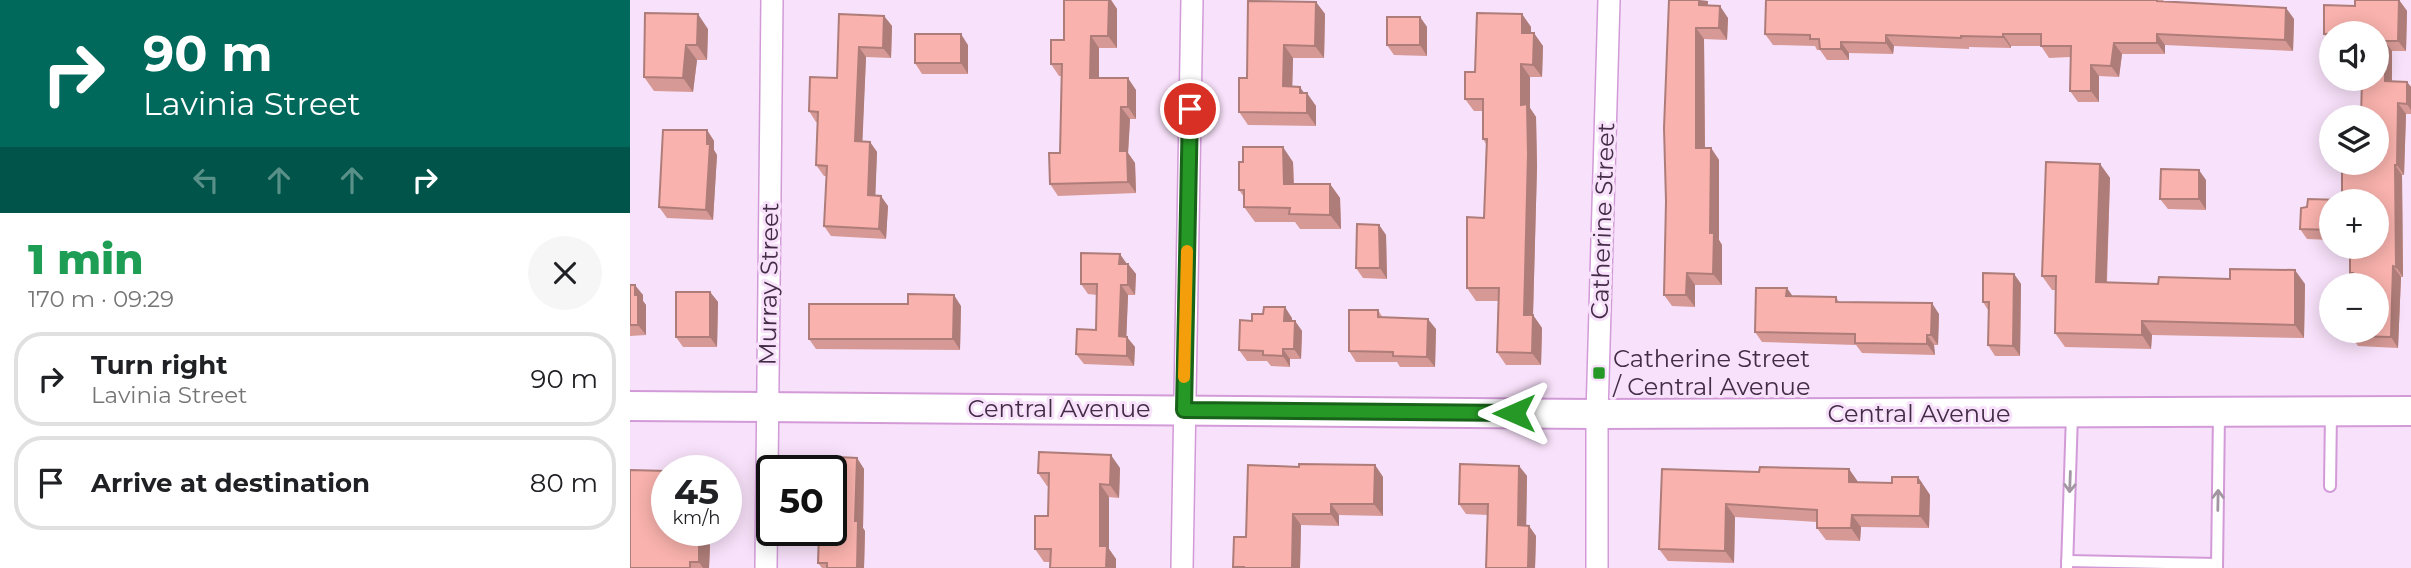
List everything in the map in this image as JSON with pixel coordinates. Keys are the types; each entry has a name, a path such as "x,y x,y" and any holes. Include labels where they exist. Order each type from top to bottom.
{"main road":[{"name":"Central Avenue","path":"630,406 1597,414 2411,411"}],"street":[{"name":"Murray Street","path":"766,568 772,0"},
{"path":"1182,568 1192,0"},
{"name":"Catherine Street","path":"1597,568 1597,414 1609,0"}],"lane":[{"path":"2330,486 2331,411"},
{"path":"2072,414 2067,564 2217,566 2219,412"}],"building":[{"path":"1064,0 1109,0 1108,36 1091,36 1090,78 1128,78 1128,107 1121,107 1120,151 1127,151 1128,182 1050,184 1049,153 1060,153 1062,64 1051,64 1051,40 1064,40"},
{"path":"1669,0 1699,0 1699,5 1720,6 1719,28 1696,28 1696,148 1711,148 1710,233 1714,233 1713,274 1687,273 1686,295 1664,295 1664,128"},
{"path":"1766,0 2157,0 2286,8 2285,40 2157,34 2157,43 2114,43 2111,66 2091,65 2091,91 2070,91 2071,46 2041,46 2041,34 1961,38 1886,35 1886,43 1841,42 1841,49 1820,49 1819,39 1810,39 1810,35 1765,34"},
{"path":"2355,0 2399,0 2398,41 2389,41 2389,21 2324,21 2324,5 2355,6"},
{"path":"1248,1 1316,2 1315,46 1284,45 1283,86 1300,87 1300,93 1307,93 1307,113 1239,112 1239,78 1247,78"},
{"path":"645,13 698,14 697,45 686,45 683,78 644,77"},
{"path":"1477,13 1522,14 1522,33 1534,33 1533,65 1521,64 1521,105 1527,104 1528,154 1524,315 1533,315 1532,353 1497,352 1499,288 1467,288 1467,217 1484,218 1487,139 1483,139 1483,99 1465,99 1465,72 1475,72"},
{"path":"839,14 884,16 883,48 859,47 855,141 870,142 868,195 881,196 879,229 824,226 827,166 816,165 818,112 809,111 810,77 837,78"},
{"path":"1387,17 1420,17 1420,45 1387,45"},
{"path":"915,34 961,34 961,63 915,63"},
{"path":"2389,81 2407,82 2407,104 2398,103 2395,165 2396,267 2393,266 2391,337 2389,273 2350,273 2350,259 2389,259 2389,189 2342,189 2342,175 2389,175 2389,105 2361,105 2362,91 2389,91"},
{"path":"663,130 707,130 707,144 710,144 706,210 659,207"},
{"path":"1243,147 1283,147 1284,184 1330,184 1330,215 1289,214 1290,208 1244,207 1244,190 1239,190 1239,162 1243,162"},
{"path":"2046,162 2100,164 2096,282 2158,284 2159,277 2230,279 2230,269 2295,270 2295,325 2142,321 2142,335 2055,333 2056,276 2042,276"},
{"path":"2161,169 2199,170 2199,199 2160,199"},
{"path":"2308,199 2319,199 2319,230 2300,229 2301,208 2307,207"},
{"path":"1357,224 1379,225 1380,268 1356,268"},
{"path":"1081,253 1120,254 1119,264 1128,264 1128,285 1121,285 1119,336 1127,337 1127,356 1076,354 1077,329 1096,330 1097,284 1081,284"},
{"path":"1983,273 2014,274 2013,346 1988,345 1989,302 1983,302"},
{"path":"630,285 635,285 635,295 638,295 638,325 630,325"},
{"path":"1756,288 1787,288 1786,296 1836,297 1836,302 1932,303 1931,335 1927,335 1927,344 1855,343 1855,334 1755,332"},
{"path":"676,292 710,292 710,337 676,337"},
{"path":"908,294 954,295 953,339 809,339 809,304 908,304"},
{"path":"1264,307 1285,307 1284,321 1295,321 1294,349 1283,349 1283,356 1263,355 1263,351 1239,350 1240,320 1252,321 1252,314 1263,314"},
{"path":"1349,310 1378,310 1378,317 1428,319 1427,357 1393,356 1393,352 1349,351"},
{"path":"1039,452 1111,455 1110,485 1100,484 1100,546 1107,546 1106,568 1050,568 1051,549 1035,549 1035,516 1048,516 1049,473 1038,473"},
{"path":"847,457 857,458 857,568 827,568 827,563 818,563 819,546 847,546"},
{"path":"1299,464 1375,465 1374,504 1331,504 1331,514 1293,514 1292,568 1233,567 1234,537 1246,537 1248,465 1299,467"},
{"path":"1460,464 1519,466 1518,525 1529,526 1528,568 1486,568 1488,504 1459,504"},
{"path":"1760,467 1849,469 1849,482 1892,483 1892,477 1918,477 1918,483 1921,483 1920,516 1852,515 1851,528 1817,528 1817,510 1726,504 1725,551 1659,549 1662,469 1759,472"},
{"path":"630,470 651,471 651,546 699,546 699,562 690,562 690,568 630,568"}],"slow traffic":[{"path":"1184,377 1187,251"}],"place":[{"name":"Catherine Street / Central Avenue","path":"1599,373"}],"route":[{"path":"1190,109 1184,410 1514,413"}]}
